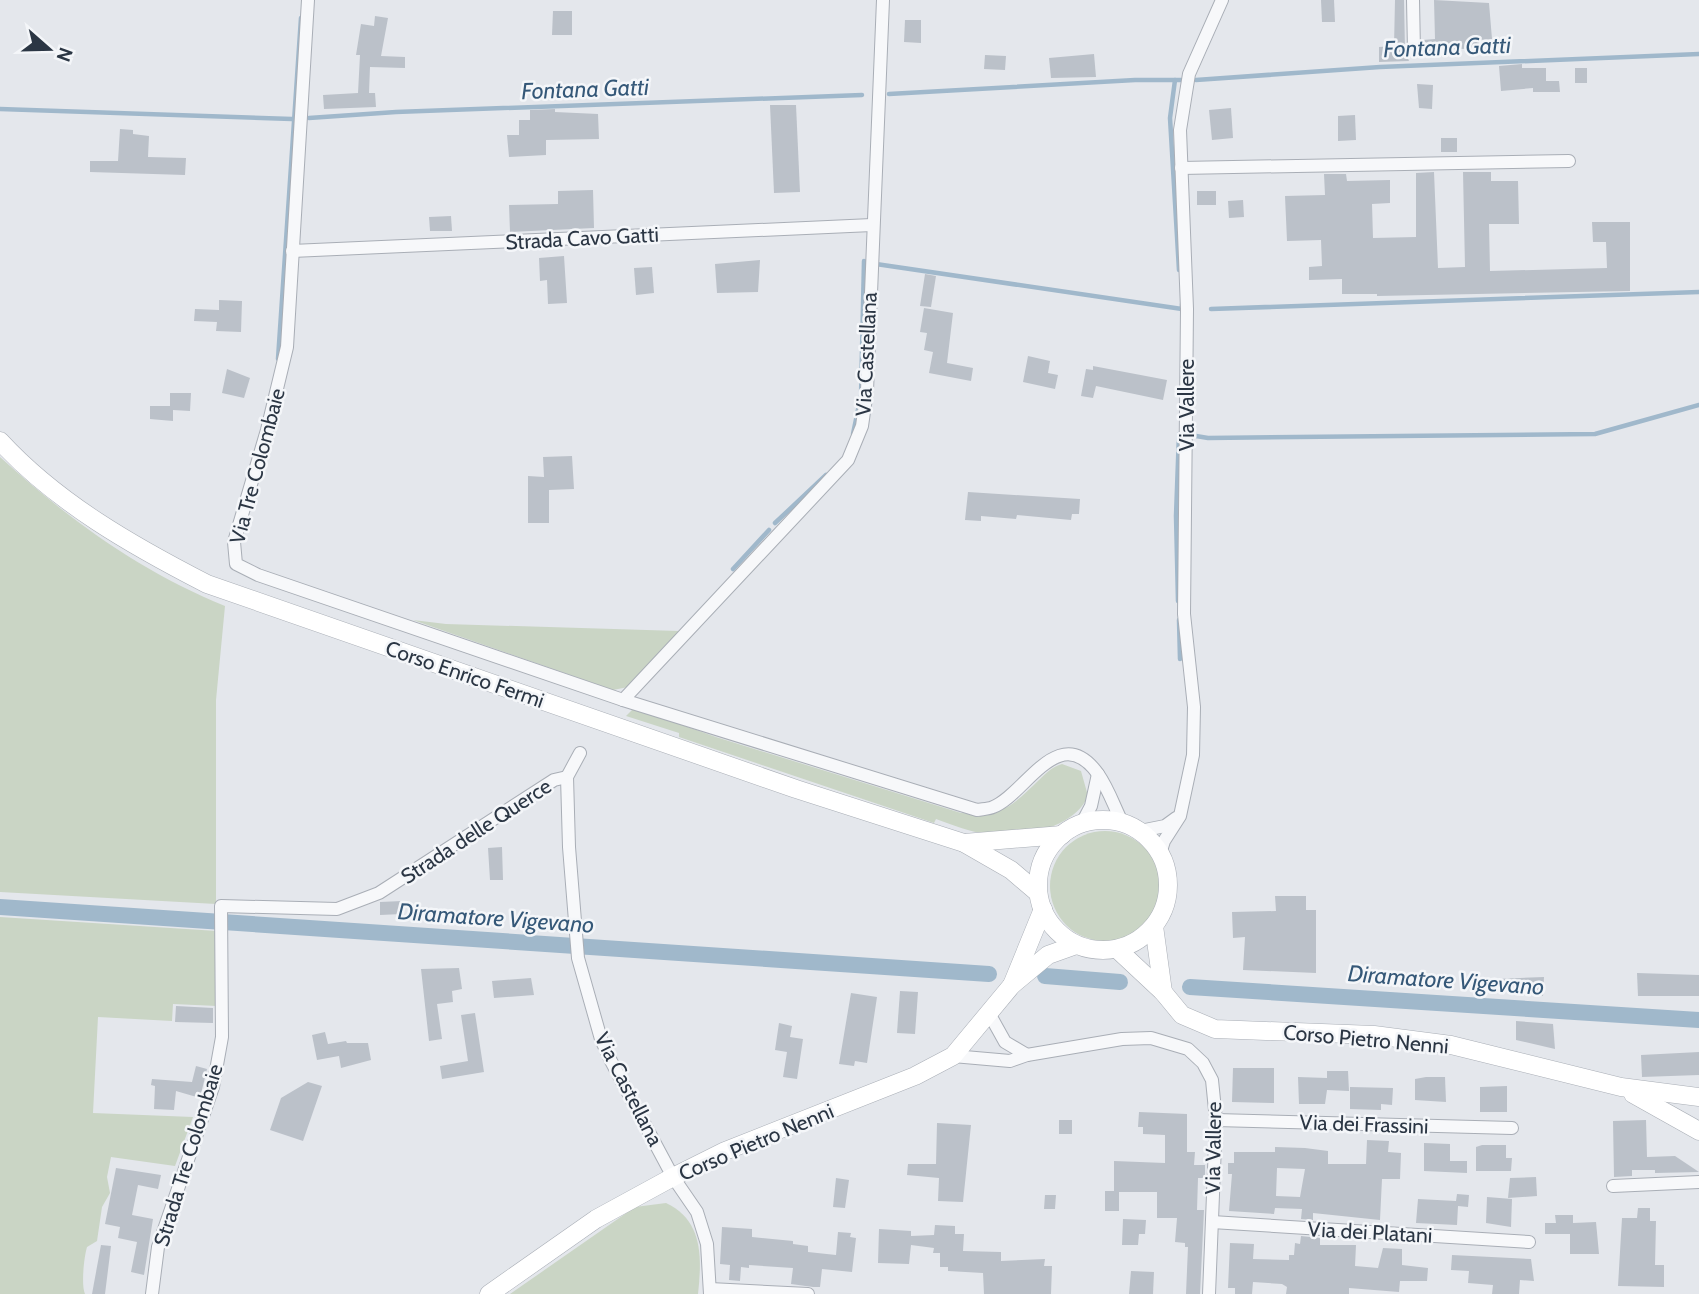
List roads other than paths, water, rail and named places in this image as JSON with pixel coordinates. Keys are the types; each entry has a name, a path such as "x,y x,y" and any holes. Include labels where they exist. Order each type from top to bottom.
{"main road":[{"name":"Corso Enrico Fermi","path":"0,440 75,506 130,543 207,583 280,612 796,789 964,843 1011,870 1041,901"},
{"path":"1101,820 1122,822 1140,831 1160,854 1167,872 1168,891 1163,910 1154,926 1137,941 1117,949 1096,950 1076,944 1056,930 1041,901 1043,861 1062,835 1082,823 1101,820"},
{"name":"Corso Enrico Fermi","path":"964,843 1062,835"},
{"name":"Corso Pietro Nenni","path":"1012,985 1041,901"},
{"path":"1154,926 1163,992"},
{"name":"Corso Pietro Nenni","path":"489,1294 596,1219 673,1177 725,1151 915,1076 953,1056 990,1015 1012,985 1048,955 1076,944"},
{"name":"Corso Pietro Nenni","path":"1117,949 1163,992 1182,1015 1215,1029 1374,1035 1451,1045 1621,1087 1699,1097"},
{"name":"Corso Pietro Nenni","path":"1621,1087 1699,1130"}],"street":[{"name":"Via Tre Colombaie","path":"308,0 288,347 234,542 236,564 258,575 623,700"},
{"name":"Via Castellana","path":"623,700 848,460 862,426 867,391 883,0"},
{"name":"Via Vallere","path":"1160,854 1164,841 1180,816 1194,755 1194,707 1184,614 1187,309 1180,130 1184,91 1222,0"},
{"path":"1413,0 1414,51"},
{"path":"1181,168 1569,161"},
{"name":"Strada Cavo Gatti","path":"292,251 872,225"},
{"path":"623,700 977,810 994,807 1042,763 1062,755 1077,757 1098,774 1122,822"},
{"path":"567,777 580,753"},
{"path":"1082,823 1091,806 1098,774"},
{"name":"Via Castellana","path":"567,777 569,847 578,958 601,1039 673,1177 697,1212 707,1244 710,1291"},
{"name":"Strada delle Querce","path":"221,931 222,910 337,909 379,893 554,779 567,777"},
{"path":"1140,831 1165,826 1180,816"},
{"name":"Strada Tre Colombaie","path":"152,1294 158,1247 213,1087 222,1037 221,931"},
{"path":"990,1015 1005,1042 1027,1055"},
{"name":"Via Vallere","path":"953,1056 1010,1061 1027,1055 1122,1039 1151,1038 1188,1049 1203,1063 1212,1080 1216,1120 1209,1294"},
{"name":"Via dei Frassini","path":"1216,1120 1512,1128"},
{"path":"1613,1185 1699,1182"},
{"name":"Via dei Platani","path":"1212,1222 1529,1241"},
{"path":"710,1291 808,1294"}],"waterway":[{"path":"278,359 301,18"},
{"name":"Fontana Gatti","path":"1196,80 1380,67 1699,54"},
{"name":"Fontana Gatti","path":"889,94 1135,80 1181,80"},
{"path":"1175,80 1170,118 1179,270"},
{"name":"Fontana Gatti","path":"309,118 396,112 862,95"},
{"name":"Fontana Gatti","path":"0,109 292,119"},
{"path":"861,396 864,261"},
{"path":"876,264 1182,309 1182,304"},
{"path":"1211,309 1699,292"},
{"path":"853,434 859,405"},
{"path":"1190,435 1208,438 1595,434 1699,405"},
{"path":"1178,601 1176,516 1179,434"},
{"path":"775,523 826,475"},
{"path":"733,569 769,530"},
{"path":"1179,620 1180,659"},
{"name":"Diramatore Vigevano","path":"0,907 989,974"},
{"name":"Diramatore Vigevano","path":"1045,976 1120,982"},
{"name":"Diramatore Vigevano","path":"1190,987 1699,1020"}]}
